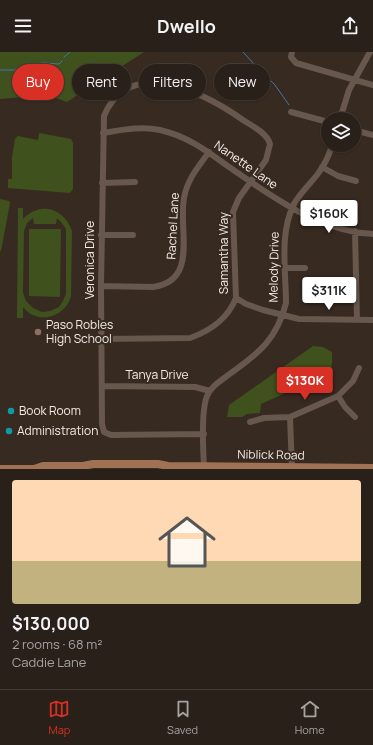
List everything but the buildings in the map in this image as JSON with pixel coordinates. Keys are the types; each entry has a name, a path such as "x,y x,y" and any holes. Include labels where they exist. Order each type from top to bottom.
{"main road":[{"name":"Niblick Road","path":"0,463 35,464 43,468"},
{"name":"Niblick Road","path":"0,469 34,469 93,464 373,468"},
{"name":"Niblick Road","path":"83,466 94,469 151,469"},
{"name":"Niblick Road","path":"158,469 168,466"}],"street":[{"path":"292,52 291,57 296,63 373,85"},
{"path":"343,112 354,80 370,52"},
{"name":"Samantha Way","path":"102,339 190,338 198,335 220,320 232,308 236,298 233,212 237,201 266,160 270,148 268,139 265,136 222,106 200,94 170,85 147,83 130,87 115,98 106,110 104,116 103,133"},
{"path":"291,112 321,120"},
{"name":"Nanette Lane","path":"103,133 140,128 159,130 181,136 209,152 251,182 292,208 325,223 373,234"},
{"path":"361,132 373,135"},
{"name":"Veronica Drive","path":"103,133 101,235 102,428 107,434 204,434"},
{"name":"Rachel Lane","path":"101,286 162,285 169,282 180,272 183,257 184,198 191,177 209,152"},
{"name":"Melody Drive","path":"204,466 204,411 206,397 216,384 261,350 271,339 283,316 286,304 286,227 292,208 302,191 322,167 330,152"},
{"path":"322,167 338,176 356,181"},
{"path":"102,183 135,182"},
{"path":"355,231 357,320"},
{"path":"101,235 133,235"},
{"path":"286,268 306,268"},
{"path":"236,298 246,304 283,316 299,319 373,320"},
{"path":"250,422 264,418 290,417 338,396 353,381 359,368"},
{"name":"Tanya Drive","path":"102,386 195,387 210,391"},
{"path":"338,396 345,407 355,417"},
{"path":"290,417 292,468"}],"green space":[{"path":"0,52 144,52 126,64 72,64 72,99 67,102 61,100 64,100 64,64 12,64 12,98 0,99"},
{"path":"39,133 71,139 73,143 73,189 70,193 8,188 8,179 12,179 12,157 15,139 18,136 38,140"},
{"path":"0,199 9,201 10,203 1,251 0,251"},
{"path":"18,208 23,208 23,219 30,213 37,210 44,209 57,212 68,223 72,231 71,296 69,302 61,311 45,317 30,314 23,307 23,318 17,318","holes":["33,218 34,224 56,224 57,218 66,229 66,294 59,307 50,311 42,312 33,308 26,301 23,293 24,231 27,223"]},
{"path":"29,229 61,229 60,297 29,296"},
{"path":"313,346 323,347 332,352 331,371 261,404 260,413 247,414 242,417 227,417 229,405"}],"waterway":[{"path":"64,57 70,52"},
{"path":"243,52 275,85 289,105"},
{"path":"0,70 15,70 34,64 59,64 62,61"}],"place":[{"name":"Paso Robles High School","path":"38,332"},
{"name":"Book Room","path":"11,411"},
{"name":"Administration","path":"9,431"}]}
